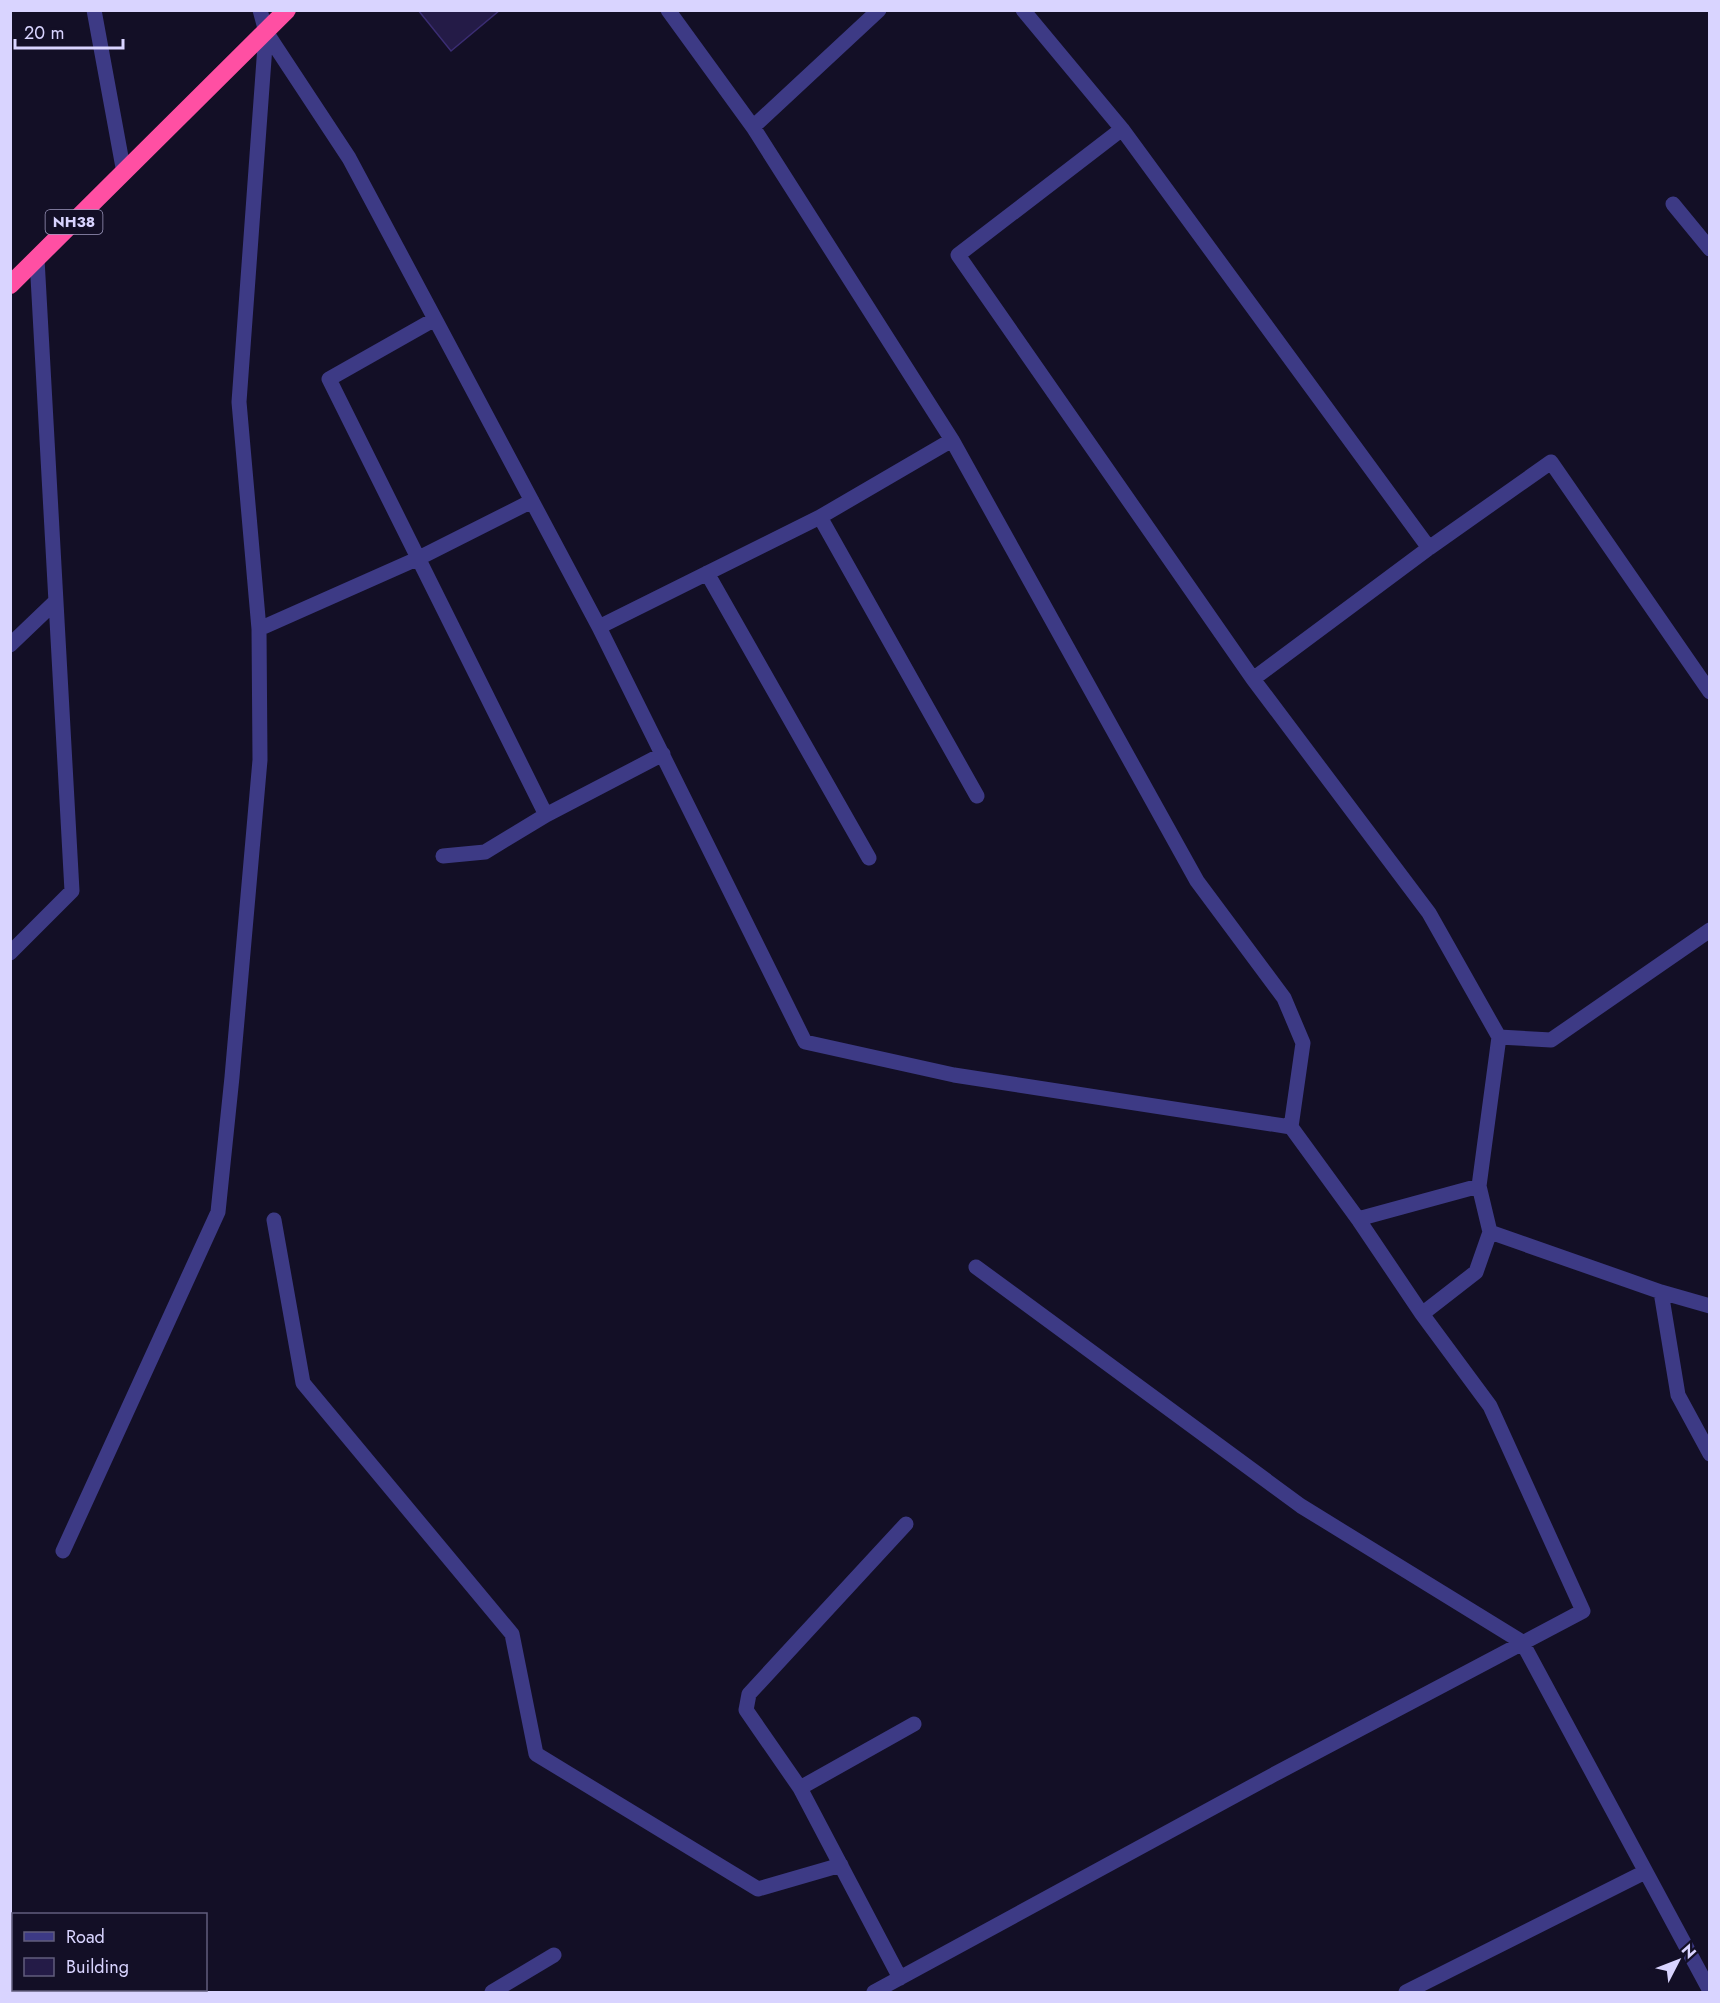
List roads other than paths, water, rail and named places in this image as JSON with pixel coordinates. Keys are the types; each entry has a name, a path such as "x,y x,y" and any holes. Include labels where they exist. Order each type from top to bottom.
{"highway":[{"name":"NH38","path":"10,285 287,10"}],"street":[{"path":"94,10 124,173"},
{"path":"260,10 266,32 349,158 599,627 805,1042 954,1075 1291,1127"},
{"path":"668,10 753,127 952,440 1197,881 1284,998 1304,1043 1291,1127 1490,1407 1583,1611 874,1992"},
{"path":"753,127 879,10"},
{"path":"1023,10 1122,129 1429,548"},
{"path":"63,1551 218,1212 260,760 259,629 239,402 266,32"},
{"path":"1122,129 958,255 1253,679 1430,913 1499,1037 1479,1186 1490,1232 1476,1272 1422,1314"},
{"path":"1673,204 1710,249"},
{"path":"10,953 72,891 37,259"},
{"path":"435,319 329,379 546,815"},
{"path":"599,627 819,518 952,440"},
{"path":"1253,679 1429,548 1551,462 1710,692"},
{"path":"259,629 419,558 532,501"},
{"path":"819,518 977,796"},
{"path":"707,573 869,858"},
{"path":"10,645 56,601"},
{"path":"443,856 485,852 546,815 663,754"},
{"path":"1499,1037 1551,1040 1710,930"},
{"path":"1358,1219 1479,1186"},
{"path":"274,1220 303,1383 512,1634 536,1754 758,1889 841,1865"},
{"path":"1490,1232 1661,1292 1710,1306"},
{"path":"976,1267 1301,1506 1522,1642 1710,1991"},
{"path":"1661,1292 1678,1395 1710,1454"},
{"path":"900,1978 800,1788 746,1710 749,1694 906,1524"},
{"path":"800,1788 914,1724"},
{"path":"1406,1992 1645,1872"},
{"path":"492,1992 554,1955"}]}
